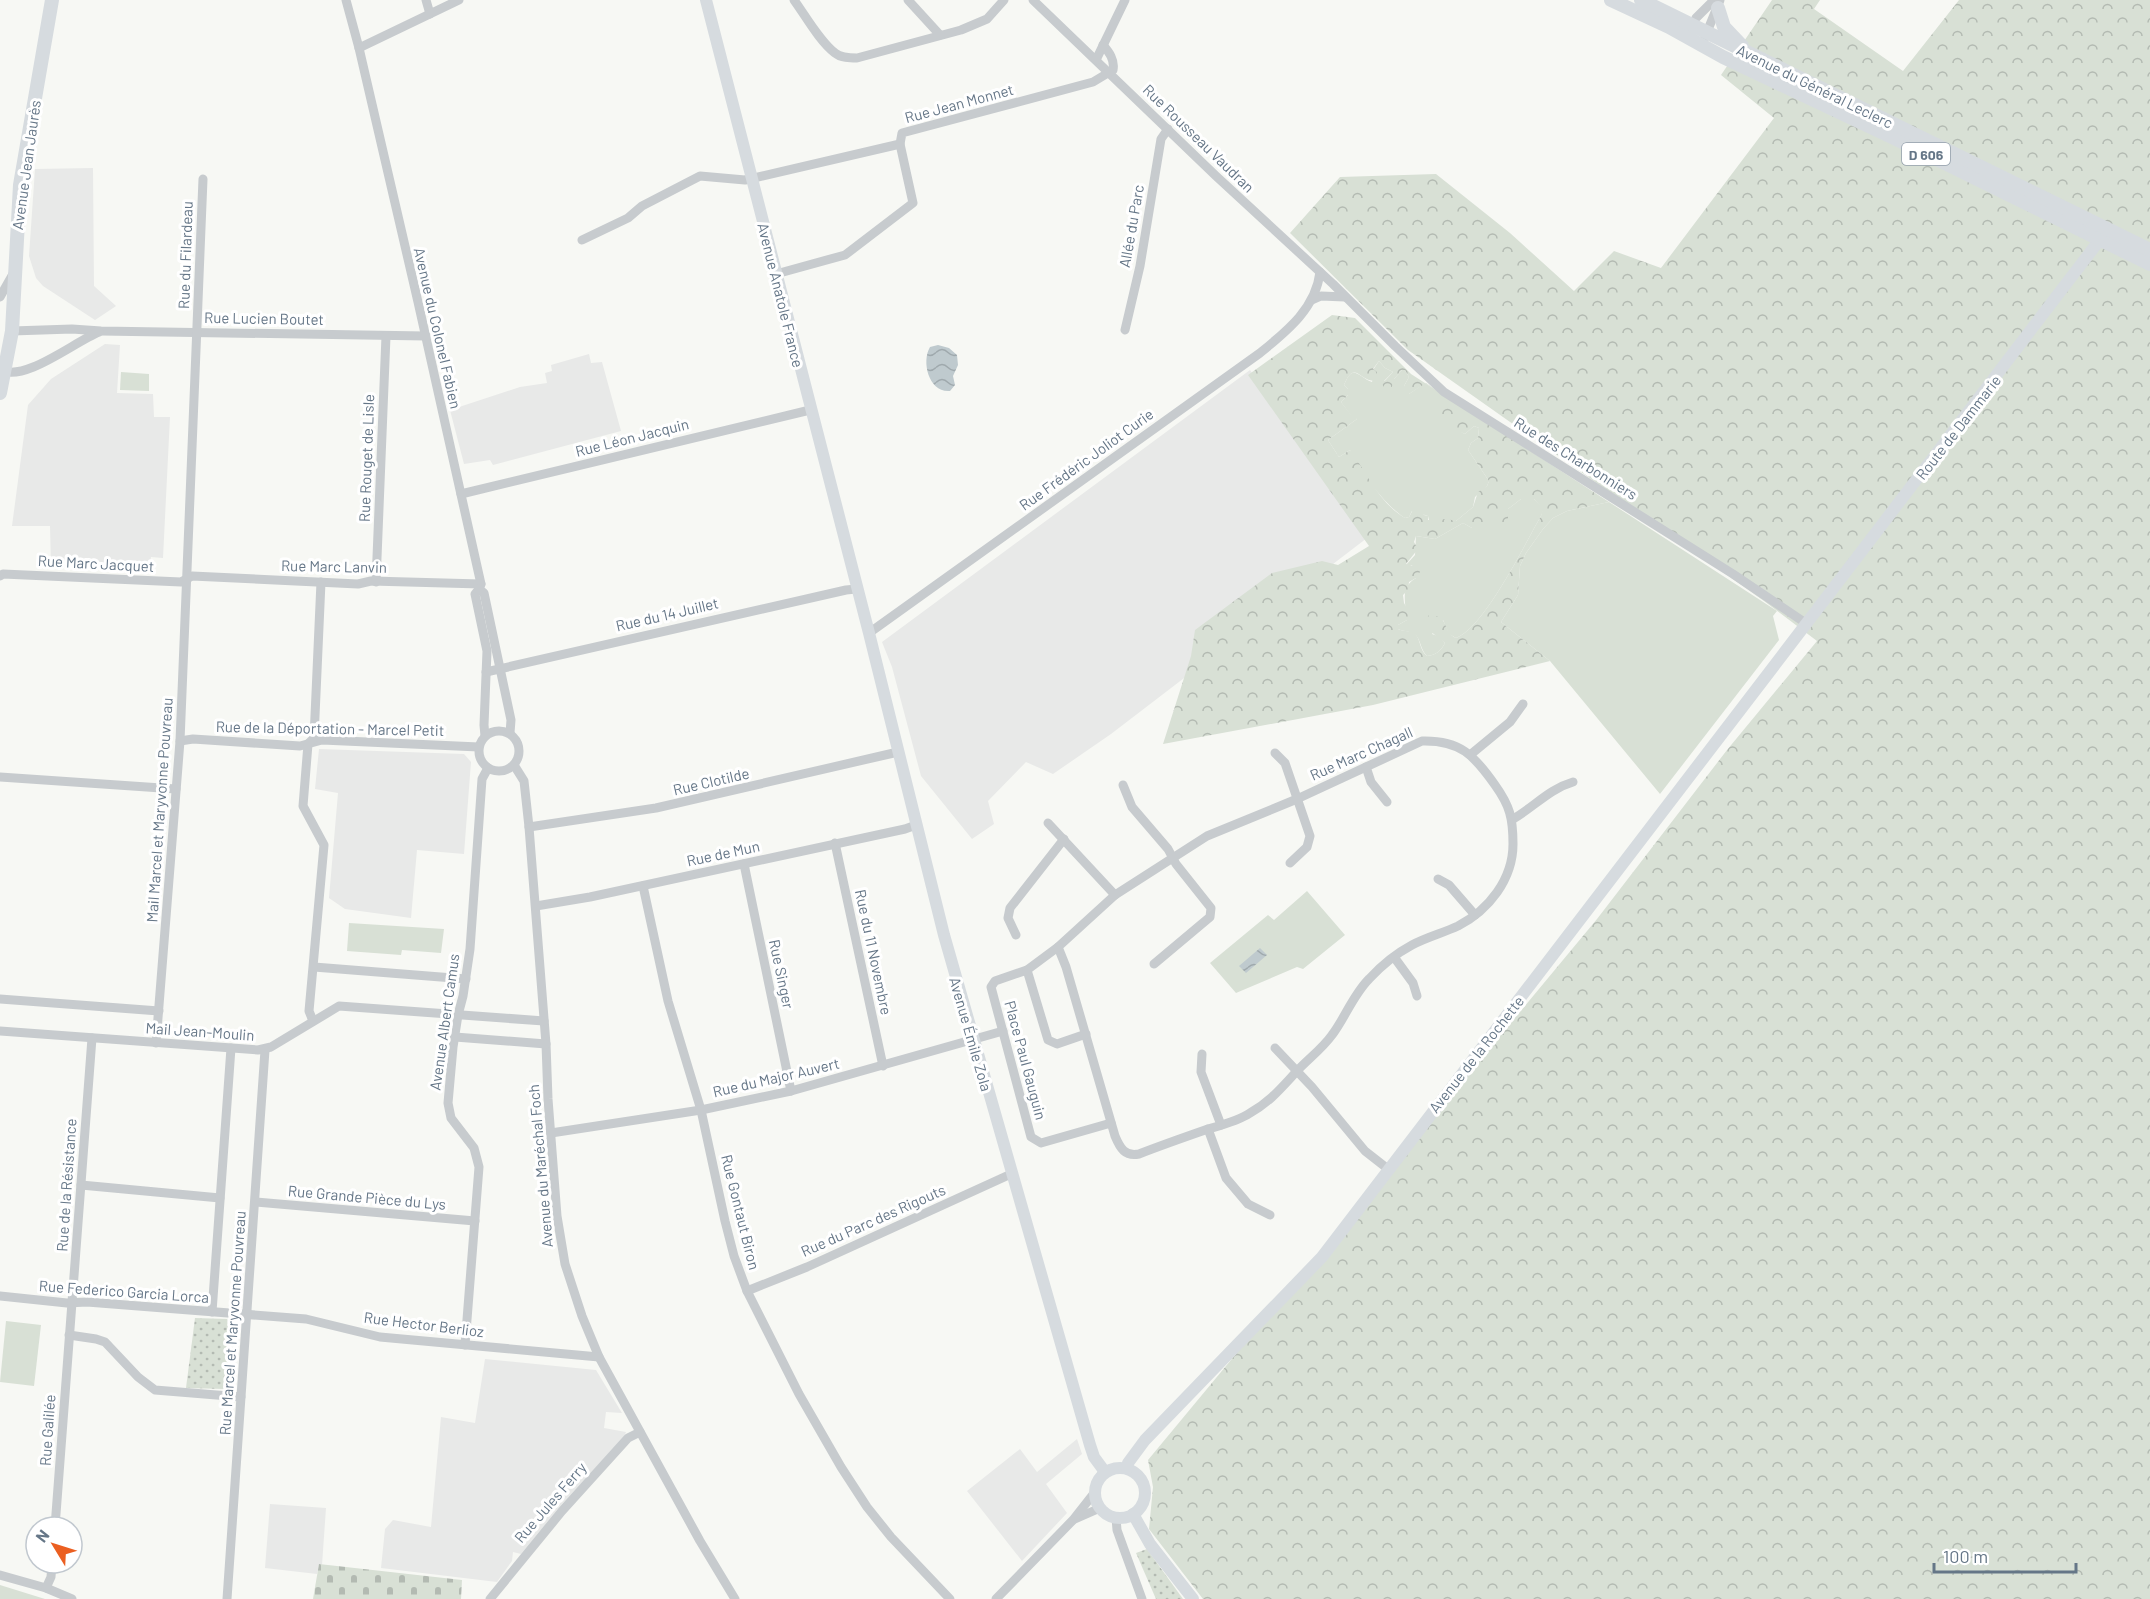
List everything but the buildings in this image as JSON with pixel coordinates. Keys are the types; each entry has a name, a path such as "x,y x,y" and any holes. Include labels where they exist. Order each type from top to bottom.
{"main road":[{"name":"Avenue Jean Jaurès","path":"0,393 12,331 19,192 52,0"},
{"name":"Avenue Anatole France","path":"706,0 856,589"},
{"name":"Avenue du Général Leclerc","path":"1611,0 1704,39 2104,235 2150,250"},
{"name":"Avenue du Général Leclerc","path":"1641,0 1686,31"},
{"path":"1717,3 1730,35 1750,54"},
{"name":"Avenue du Général Leclerc","path":"1704,39 1750,54 2104,235 2150,264"},
{"name":"Route de Dammarie","path":"1807,624 2104,235"},
{"name":"Avenue Émile Zola","path":"856,589 973,1040 1094,1457 1105,1472"},
{"name":"Avenue de la Rochette","path":"1127,1468 1128,1463 1145,1440 1322,1257 1807,624"},
{"path":"1116,1468 1127,1468 1137,1474 1145,1489 1144,1501 1133,1515 1116,1518 1107,1515 1100,1508 1095,1492 1098,1481 1105,1472 1116,1468"},
{"path":"1133,1515 1150,1544 1193,1599"}],"street":[{"name":"Avenue du Colonel Fabien","path":"346,0 426,336 498,665"},
{"path":"426,0 430,14"},
{"path":"359,48 459,0"},
{"path":"794,0 827,46 836,55 847,58 857,58 961,30 987,19 1004,0"},
{"path":"908,0 940,35"},
{"name":"Rue Rousseau Vaudran","path":"1033,0 1345,297"},
{"path":"1096,60 1125,0"},
{"path":"1686,31 1696,18 1717,3"},
{"path":"1704,39 1717,3"},
{"path":"1103,45 1114,64 1113,70 1109,73"},
{"name":"Rue Jean Monnet","path":"582,240 628,218 642,206 700,176 745,180 900,144 902,133 1094,82 1109,73"},
{"name":"Allée du Parc","path":"1125,330 1140,266 1161,139 1168,129"},
{"path":"776,274 845,255 913,203 900,144"},
{"name":"Rue du Filardeau","path":"187,579 203,179"},
{"path":"0,297 14,272"},
{"name":"Rue Frédéric Joliot Curie","path":"869,633 1260,353 1294,324 1312,300 1318,286 1320,272"},
{"path":"1312,300 1321,296 1345,297"},
{"name":"Rue des Charbonniers","path":"1345,297 1444,392 1723,568 1807,624"},
{"name":"Rue Lucien Boutet","path":"12,331 72,329 426,336"},
{"path":"3,371 17,373 29,370 82,339 101,331"},
{"name":"Rue Rouget de Lisle","path":"376,582 386,336"},
{"name":"Rue Léon Jacquin","path":"461,494 810,410"},
{"name":"Rue Marc Jacquet","path":"2,575 182,582 187,579"},
{"name":"Rue Marc Lanvin","path":"187,579 192,576 480,587"},
{"name":"Mail Marcel et Maryvonne Pouvreau","path":"156,1042 180,741 187,579"},
{"path":"313,1021 309,1011 324,845 303,806 308,744 314,738 321,582"},
{"path":"480,587 475,594 487,651 485,736 479,747 480,758 488,768 498,771 514,765 520,748 515,737 510,733 497,730 485,736"},
{"name":"Rue du 14 Juillet","path":"486,672 498,665 856,589"},
{"path":"498,665 511,720 510,733"},
{"path":"1470,755 1510,722 1523,704"},
{"name":"Rue de la Déportation - Marcel Petit","path":"180,741 193,739 300,746 322,741 479,747"},
{"name":"Rue Marc Chagall","path":"995,981 1027,970 1058,947 1115,895 1207,836 1297,799 1422,741 1441,741 1470,755 1494,784 1513,819 1513,851 1505,878 1486,906 1459,925 1412,945 1394,957 1368,980 1331,1036 1296,1071 1285,1087 1248,1115 1134,1155 1120,1148 1058,947"},
{"name":"Rue Clotilde","path":"529,826 656,808 898,752"},
{"path":"1275,753 1285,763 1310,836 1307,847 1290,863"},
{"name":"Avenue du Maréchal Foch","path":"514,765 524,781 529,826 557,1216 565,1264 582,1316 599,1357 735,1599"},
{"path":"1366,767 1371,782 1388,802"},
{"name":"Avenue Albert Camus","path":"465,1345 479,1167 477,1155 449,1112 451,1070 458,1016 466,979 472,920 482,778 488,768"},
{"path":"0,777 176,789"},
{"path":"1513,819 1529,810 1557,787 1573,782"},
{"path":"1123,785 1132,807 1168,849 1172,858 1212,912 1210,917 1154,964"},
{"path":"1048,824 1115,895"},
{"name":"Rue de Mun","path":"536,906 643,886 916,825"},
{"path":"1016,935 1008,918 1010,908 1064,839"},
{"name":"Rue du 11 Novembre","path":"835,843 883,1066"},
{"name":"Rue Singer","path":"744,864 791,1091"},
{"path":"1438,879 1449,885 1475,915"},
{"name":"Rue Gontaut Biron","path":"643,886 668,1001 701,1110 734,1256 747,1291 799,1394 867,1507 891,1538 950,1599"},
{"path":"1394,957 1413,983 1417,996"},
{"path":"314,967 466,979"},
{"path":"1027,970 1048,1040 1057,1044 1086,1034"},
{"name":"Place Paul Gauguin","path":"995,981 991,987 1031,1137 1041,1143 1111,1123"},
{"path":"312,997 318,1006 328,1013"},
{"name":"Mail Jean-Moulin","path":"0,999 159,1011"},
{"name":"Mail Jean-Moulin","path":"0,1031 265,1050 339,1006 544,1021"},
{"name":"Rue du Major Auvert","path":"551,1133 701,1110 791,1091 1003,1031"},
{"path":"455,1037 546,1044"},
{"name":"Rue de la Résistance","path":"69,1335 92,1038"},
{"path":"212,1312 231,1048"},
{"path":"1275,1048 1365,1151 1388,1169"},
{"name":"Rue Marcel et Maryvonne Pouvreau","path":"227,1599 265,1050"},
{"path":"1202,1054 1201,1072 1221,1125"},
{"path":"1208,1129 1226,1178 1248,1204 1270,1215"},
{"name":"Rue du Parc des Rigouts","path":"747,1291 807,1267 1011,1174"},
{"path":"81,1185 220,1198"},
{"name":"Rue Grande Pièce du Lys","path":"256,1202 475,1221"},
{"name":"Rue Federico Garcia Lorca","path":"0,1296 247,1314"},
{"name":"Rue Hector Berlioz","path":"247,1314 306,1319 380,1337 599,1357"},
{"path":"69,1335 105,1342 138,1377 155,1390 241,1397"},
{"name":"Rue Galilée","path":"56,1515 69,1335"},
{"name":"Rue Jules Ferry","path":"493,1598 536,1541 584,1485 628,1438 640,1432"},
{"path":"996,1599 1073,1520 1095,1492"},
{"path":"1073,1520 1100,1508"},
{"path":"1116,1518 1117,1530 1142,1599"},
{"path":"0,1575 46,1588 72,1599"},
{"path":"46,1588 51,1575"}],"shaded area":[{"path":"93,168 94,286 116,306 95,320 43,286 36,278 29,256 35,169"},
{"path":"105,344 120,345 117,393 153,394 154,417 170,417 163,558 151,557 149,571 51,567 50,526 12,526 28,405 51,379"},
{"path":"589,354 591,363 602,362 621,431 493,465 490,460 464,464 450,410 520,387 547,383 545,373 552,371 551,365"},
{"path":"1250,370 1367,538 1111,734 1053,774 1026,762 988,801 994,824 972,839 921,776 892,667 882,642"},
{"path":"319,749 464,754 471,762 464,854 417,850 411,918 345,909 329,898 338,793 315,789"},
{"path":"485,1359 596,1370 622,1413 606,1412 604,1428 626,1432 624,1437 562,1504 521,1554 513,1552 512,1561 497,1582 381,1568 385,1529 393,1520 431,1527 441,1417 475,1423"},
{"path":"1077,1439 1082,1454 1046,1484 1067,1513 1022,1561 967,1491 1020,1449 1037,1472"},
{"path":"270,1504 326,1508 322,1565 319,1565 317,1574 265,1568"}],"green space":[{"path":"1772,0 1820,0 1814,9 1903,71 1959,0 2150,0 2150,1599 1203,1599 1149,1529 1153,1487 1148,1460 1597,919 1727,750 1817,641 1764,601 1408,350 1290,233 1340,177 1436,174 1510,233 1574,291 1614,251 1661,268 1774,118 1721,75"},
{"path":"1332,315 1355,318 1411,374 1425,383 1405,395 1404,386 1409,377 1405,370 1402,370 1394,379 1391,390 1386,390 1382,384 1393,372 1379,361 1373,369 1377,372 1376,381 1358,374 1351,374 1344,385 1348,389 1348,395 1341,402 1357,419 1328,440 1339,457 1350,450 1380,495 1396,512 1405,518 1409,517 1416,504 1424,515 1428,516 1428,520 1456,521 1473,507 1478,492 1487,486 1489,481 1468,450 1471,443 1478,438 1479,428 1474,426 1465,434 1458,431 1436,412 1439,405 1450,399 1609,502 1567,511 1553,518 1526,553 1520,566 1518,595 1501,622 1550,661 1373,705 1163,744 1191,656 1195,630 1272,573 1322,561 1338,565 1369,546 1248,375","holes":["1521,499 1534,499 1543,508 1541,516 1503,584 1479,618 1467,631 1456,638 1440,618 1429,615 1425,621 1425,627 1445,643 1438,652 1427,656 1414,633 1398,629 1398,625 1411,615 1404,603 1403,595 1408,590 1409,582 1420,572 1418,567 1406,564 1418,549 1414,542 1416,536 1435,539 1463,523 1472,528 1497,530 1508,522 1508,509"]},
{"path":"1379,361 1393,372 1384,381 1394,379 1402,370 1405,370 1409,377 1404,386 1409,394 1425,383 1451,400 1455,424 1460,431 1465,434 1474,426 1479,428 1478,438 1471,443 1468,450 1489,481 1475,497 1473,507 1456,521 1429,520 1428,516 1412,511 1409,517 1405,518 1390,506 1373,487 1350,450 1339,457 1328,440 1357,419 1352,417 1341,402 1348,395 1348,389 1344,385 1347,378 1350,374 1356,373 1372,382 1375,371 1373,370"},
{"path":"121,372 149,374 149,391 120,390"},
{"path":"1521,499 1534,499 1544,508 1503,584 1479,618 1467,631 1456,638 1449,634 1443,620 1432,634 1445,643 1438,652 1427,656 1416,636 1398,629 1398,625 1407,620 1405,591 1416,578 1412,565 1406,565 1415,555 1416,536 1435,539 1463,523 1472,528 1508,509"},
{"path":"1609,502 1777,611 1773,616 1779,640 1660,794 1550,661 1501,622 1518,595 1520,566 1543,529 1553,518 1567,511"},
{"path":"1307,891 1345,935 1303,969 1297,967 1236,993 1210,963 1268,915 1274,920"},
{"path":"349,923 444,929 441,953 402,950 401,955 347,951"},
{"path":"195,1318 227,1319 231,1324 226,1389 186,1388"},
{"path":"6,1321 41,1325 34,1386 0,1382"},
{"path":"1147,1549 1183,1599 1156,1599 1136,1553"},
{"path":"319,1564 462,1580 461,1599 313,1599"},
{"path":"0,1585 45,1599 0,1599"}],"water":[{"path":"938,345 949,348 957,355 958,365 953,376 955,385 950,391 937,387 932,382 927,368 927,353 930,347"},
{"path":"1260,948 1267,955 1246,973 1239,966"}]}
